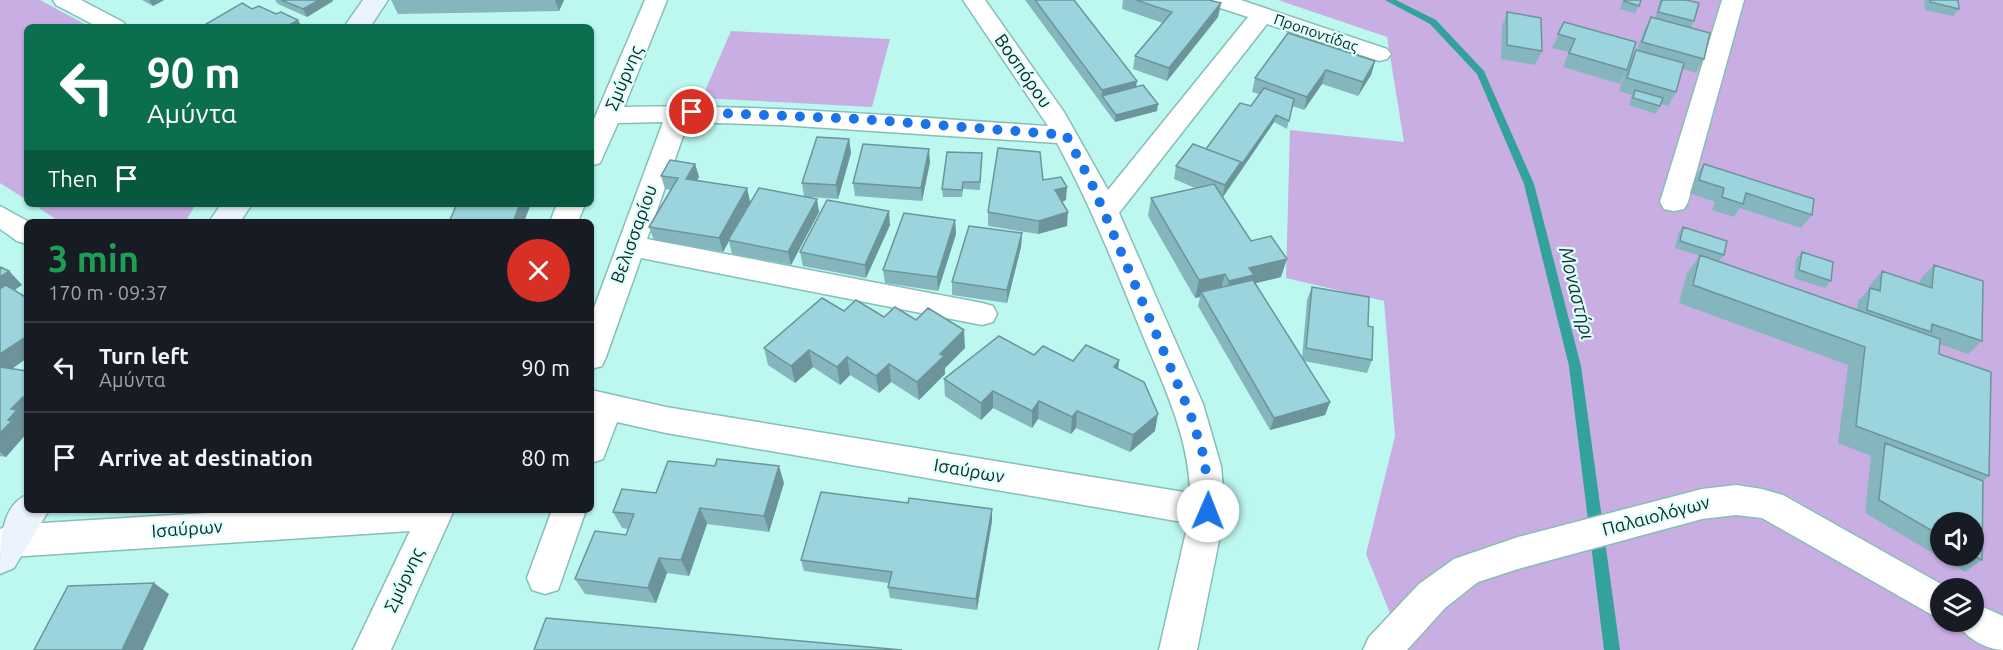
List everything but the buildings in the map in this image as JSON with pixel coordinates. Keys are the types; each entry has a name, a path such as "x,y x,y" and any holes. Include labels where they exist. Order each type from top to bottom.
{"main road":[{"path":"359,24 375,0"},
{"path":"5,549 28,513"}],"street":[{"path":"64,0 109,24"},
{"name":"Σμύρνης","path":"594,150 656,0"},
{"name":"Βοσπόρου","path":"974,0 1066,135 1104,213 1158,336 1200,442 1208,480 1208,511"},
{"name":"Προποντίδας","path":"1220,0 1379,54"},
{"path":"1674,202 1733,0"},
{"path":"1104,213 1262,15"},
{"path":"608,115 679,112 850,118 1066,135"},
{"name":"Βελισσαρίου","path":"594,348 679,112"},
{"path":"0,216 24,232"},
{"path":"630,246 982,314"},
{"path":"594,430 598,405"},
{"name":"Ισαύρων","path":"598,405 697,426 1208,511"},
{"name":"Παλαιολόγων","path":"1382,650 1432,596 1467,570 1518,553 1718,500 1748,499 1771,506 1930,597"},
{"path":"1178,650 1208,511"},
{"name":"Ισαύρων","path":"5,549 424,513"},
{"name":"Σμύρνης","path":"372,650 436,513"},
{"path":"545,578 568,513"},
{"path":"1984,625 2003,635"}],"shaded area":[{"path":"0,0 40,0 84,24 24,24 24,198 0,183"},
{"path":"1278,0 2003,0 2003,650 1405,650 1366,554 1395,436 1384,301 1286,278 1290,130 1404,142 1387,37"},
{"path":"731,31 890,39 872,107 702,98"},
{"path":"38,207 194,207 187,219 56,219"}],"waterway":[{"name":"Μοναστήρι","path":"1389,0 1433,22 1481,73 1529,184 1575,366 1612,650"}],"route":[{"path":"692,112 881,120 994,131 1066,135 1091,182 1190,413 1205,460 1208,480 1208,511"}]}
